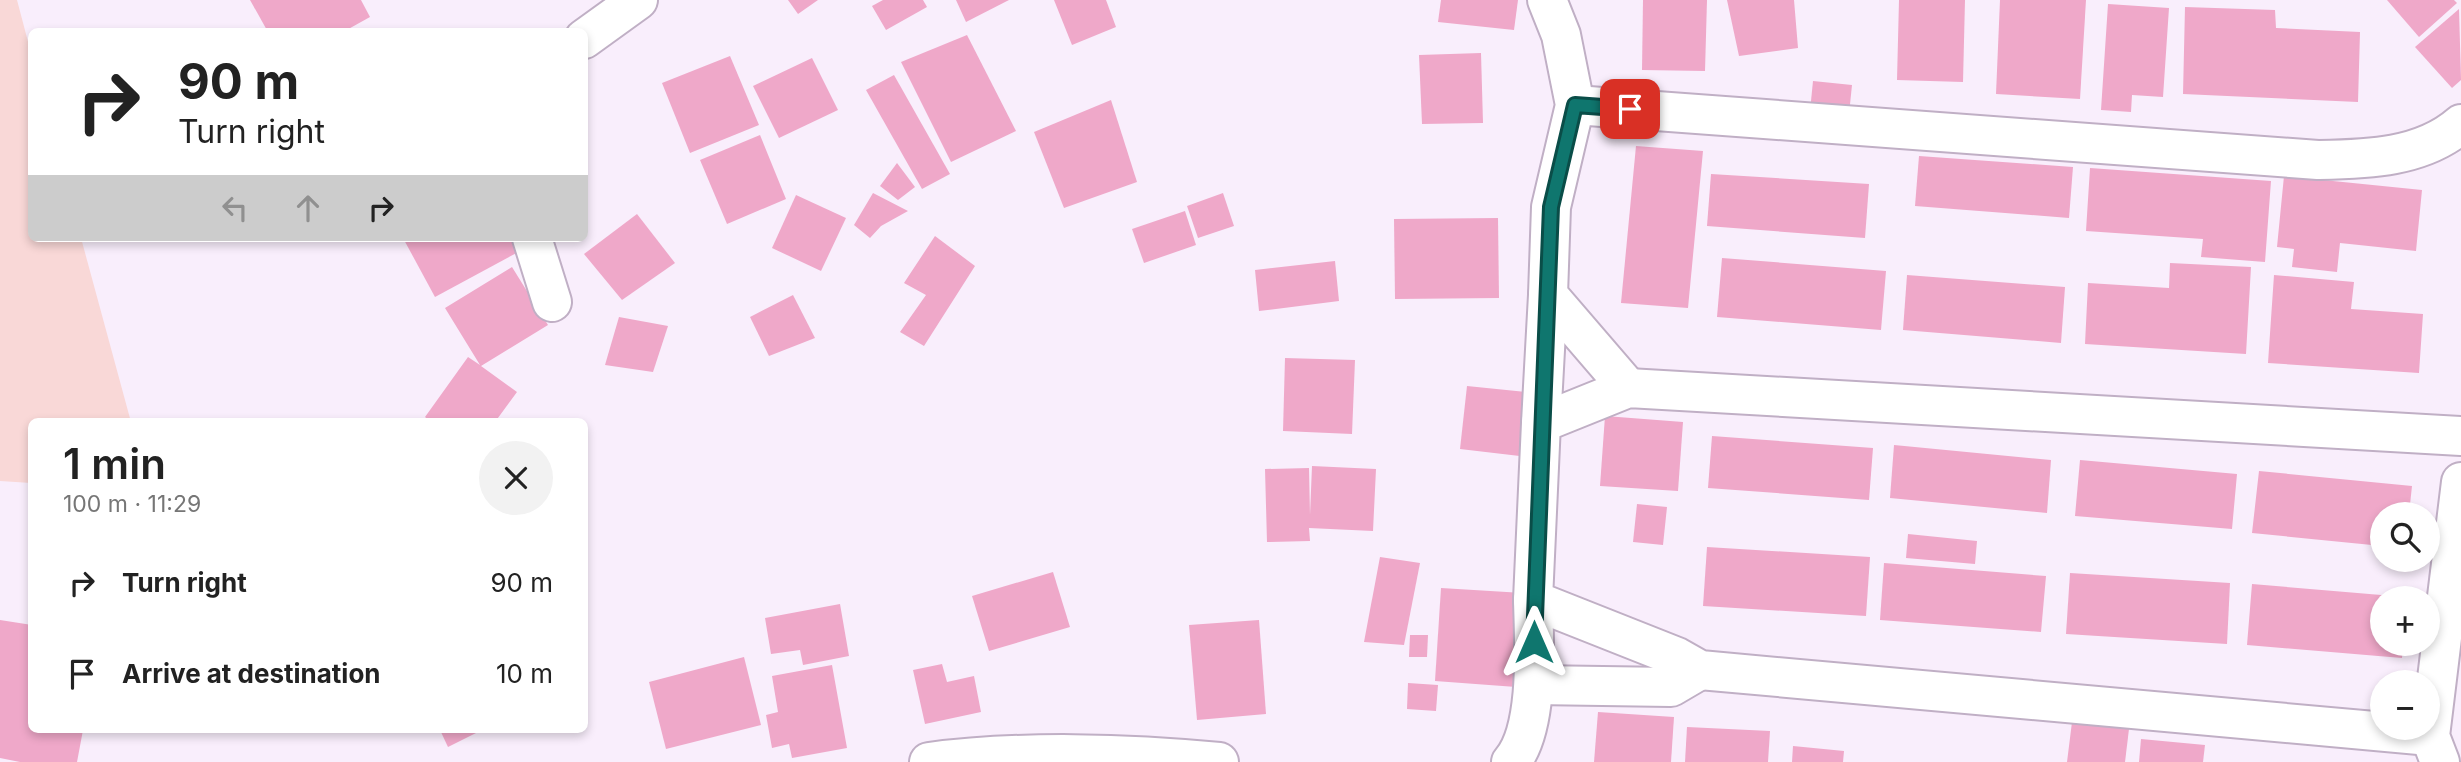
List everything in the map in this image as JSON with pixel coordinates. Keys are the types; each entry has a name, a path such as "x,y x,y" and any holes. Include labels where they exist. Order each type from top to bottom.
{"street":[{"path":"588,35 638,0"},
{"path":"1511,762 1522,748 1534,685 1533,600 1551,207 1575,105 1561,35 1547,0"},
{"path":"1575,105 2318,160 2363,159 2402,154 2451,133 2461,124"},
{"path":"533,242 552,302"},
{"path":"1548,295 1628,388"},
{"path":"1541,423 1628,388 2461,436"},
{"path":"1533,600 1677,657 1700,670 2435,749 2461,482"},
{"path":"1534,685 1671,687 1700,670"},
{"path":"929,762 971,756 1164,756 1219,762"}],"shaded area":[{"path":"0,0 17,0 28,42 28,242 82,242 130,418 28,418 28,483 0,481"}],"building":[{"path":"250,0 361,0 370,17 350,28 266,28"},
{"path":"788,0 818,0 798,14"},
{"path":"883,0 923,0 927,7 886,30 872,6"},
{"path":"956,0 1009,0 966,22"},
{"path":"1054,0 1106,0 1116,27 1072,45"},
{"path":"1441,0 1518,0 1514,30 1438,22"},
{"path":"1643,0 1707,0 1705,71 1642,70"},
{"path":"1727,0 1794,0 1798,48 1739,56"},
{"path":"1899,0 1965,0 1963,82 1897,80"},
{"path":"2000,0 2086,0 2080,99 1996,94"},
{"path":"2387,0 2454,0 2457,3 2419,37"},
{"path":"2108,4 2169,8 2163,97 2132,95 2131,112 2101,110"},
{"path":"2185,7 2275,10 2276,28 2360,32 2358,102 2183,94"},
{"path":"2459,9 2461,80 2452,88 2415,47"},
{"path":"967,35 1016,131 951,162 901,62"},
{"path":"1481,53 1483,123 1422,124 1419,55"},
{"path":"730,56 759,125 690,153 662,83"},
{"path":"812,58 838,110 779,138 753,86"},
{"path":"894,75 950,174 922,189 866,90"},
{"path":"1813,81 1852,85 1849,114 1810,111"},
{"path":"1111,100 1137,182 1064,208 1034,132"},
{"path":"760,135 786,199 727,224 700,160"},
{"path":"1636,146 1703,151 1688,308 1621,303"},
{"path":"1919,156 2073,167 2069,218 1915,206"},
{"path":"897,163 915,187 898,200 880,186"},
{"path":"2090,168 2271,181 2265,262 2201,257 2203,239 2086,231"},
{"path":"1711,174 1869,184 1865,238 1707,226"},
{"path":"2284,176 2422,190 2416,251 2340,243 2337,272 2292,267 2294,249 2277,247"},
{"path":"873,193 908,211 881,226 870,238 854,225"},
{"path":"1223,193 1234,226 1198,238 1187,206"},
{"path":"796,195 846,218 821,271 772,248"},
{"path":"1185,211 1196,245 1144,263 1132,229"},
{"path":"637,214 675,263 622,300 584,254"},
{"path":"1498,218 1499,298 1395,299 1394,219"},
{"path":"935,236 975,266 924,346 900,332 926,295 904,283"},
{"path":"405,242 517,242 522,250 435,297"},
{"path":"1722,258 1886,271 1881,330 1717,317"},
{"path":"1335,261 1339,301 1259,311 1255,270"},
{"path":"2170,263 2251,267 2246,354 2085,344 2088,283 2169,288"},
{"path":"512,267 548,325 481,366 517,392 498,418 425,417 468,357 480,365 445,308"},
{"path":"1907,275 2065,287 2061,343 1903,330"},
{"path":"2274,275 2354,282 2351,309 2423,314 2419,373 2268,363"},
{"path":"793,295 815,338 769,356 750,317"},
{"path":"619,317 668,326 653,372 605,365"},
{"path":"1285,358 1355,360 1352,434 1283,431"},
{"path":"1467,386 1537,393 1529,457 1460,449"},
{"path":"1605,416 1683,422 1678,491 1600,486"},
{"path":"1712,436 1873,448 1869,500 1708,488"},
{"path":"1894,445 2051,460 2047,513 1890,498"},
{"path":"2080,460 2237,474 2232,529 2075,516"},
{"path":"1312,466 1376,469 1373,531 1309,528 1310,541 1267,542 1265,469 1309,468 1310,515"},
{"path":"2259,471 2412,486 2410,502 2370,502 2370,545 2252,533"},
{"path":"1637,504 1667,507 1663,545 1633,542"},
{"path":"1908,534 1977,541 1975,564 1906,558"},
{"path":"1707,547 1870,557 1866,616 1703,606"},
{"path":"1380,557 1420,563 1404,645 1364,642"},
{"path":"1884,563 2046,576 2041,632 1880,620"},
{"path":"1053,572 1070,627 989,651 972,596"},
{"path":"2070,573 2230,583 2227,644 2066,634"},
{"path":"2252,584 2370,594 2370,655 2247,645"},
{"path":"1441,588 1523,593 1516,687 1435,681"},
{"path":"840,604 849,656 803,665 800,650 771,654 765,618"},
{"path":"0,620 28,624 28,733 82,733 77,762 20,762 0,758"},
{"path":"1259,620 1266,714 1197,720 1189,625"},
{"path":"1410,635 1428,635 1427,657 1409,657"},
{"path":"744,657 761,725 666,749 649,682"},
{"path":"942,664 947,682 974,676 981,712 925,724 913,670"},
{"path":"832,665 847,748 792,758 789,744 772,748 766,715 778,712 772,676"},
{"path":"1408,683 1438,685 1436,711 1407,709"},
{"path":"1598,712 1674,717 1671,762 1594,762"},
{"path":"2072,722 2129,729 2125,762 2067,762"},
{"path":"1687,727 1770,731 1768,762 1685,762"},
{"path":"441,733 476,733 448,747"},
{"path":"2141,739 2205,745 2203,762 2139,762"},
{"path":"1793,746 1844,751 1843,762 1792,762"}],"route":[{"path":"1534,642 1533,600 1551,207 1575,105 1630,109"}]}
